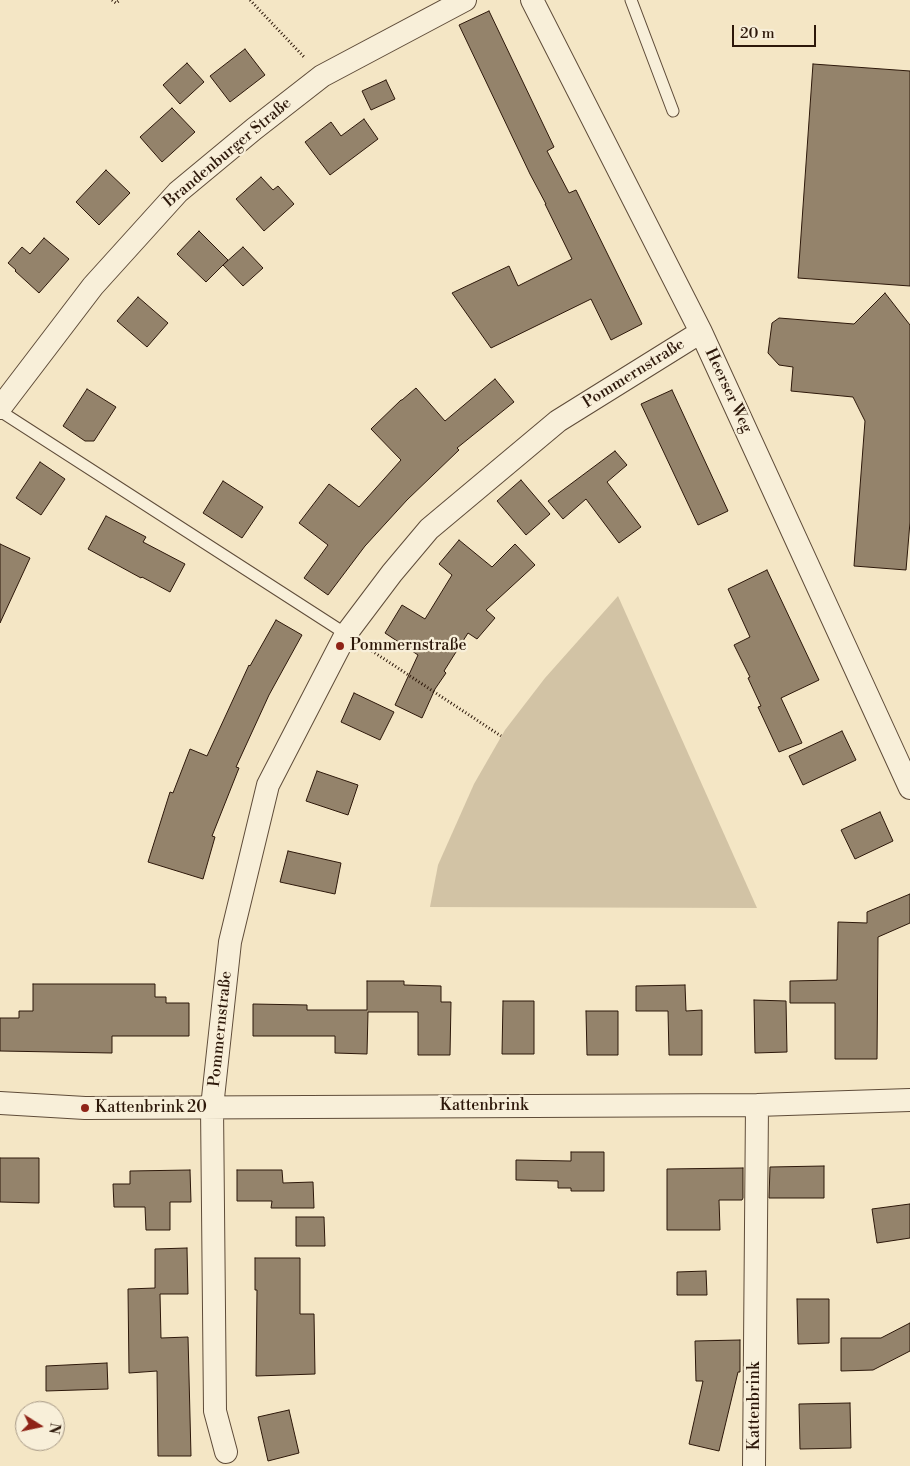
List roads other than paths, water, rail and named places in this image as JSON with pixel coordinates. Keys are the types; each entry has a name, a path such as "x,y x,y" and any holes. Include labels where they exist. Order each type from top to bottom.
{"street":[{"name":"Brandenburger Straße","path":"0,410 93,286 178,192 322,76 465,0"},
{"name":"Heerser Weg","path":"532,0 701,332 910,788"},
{"name":"Pommernstraße","path":"212,1107 230,942 268,785 346,634 392,573 429,529 558,421 701,332"},
{"name":"Kattenbrink","path":"0,1103 85,1108 757,1105 910,1100"},
{"name":"Kattenbrink","path":"754,1466 757,1105"},
{"path":"212,1107 215,1411 226,1452"}],"lane":[{"path":"631,0 673,112"},
{"path":"0,410 346,634"}],"place":[{"name":"Pommernstraße","path":"340,646"},
{"name":"Kattenbrink 20","path":"85,1108"}]}
